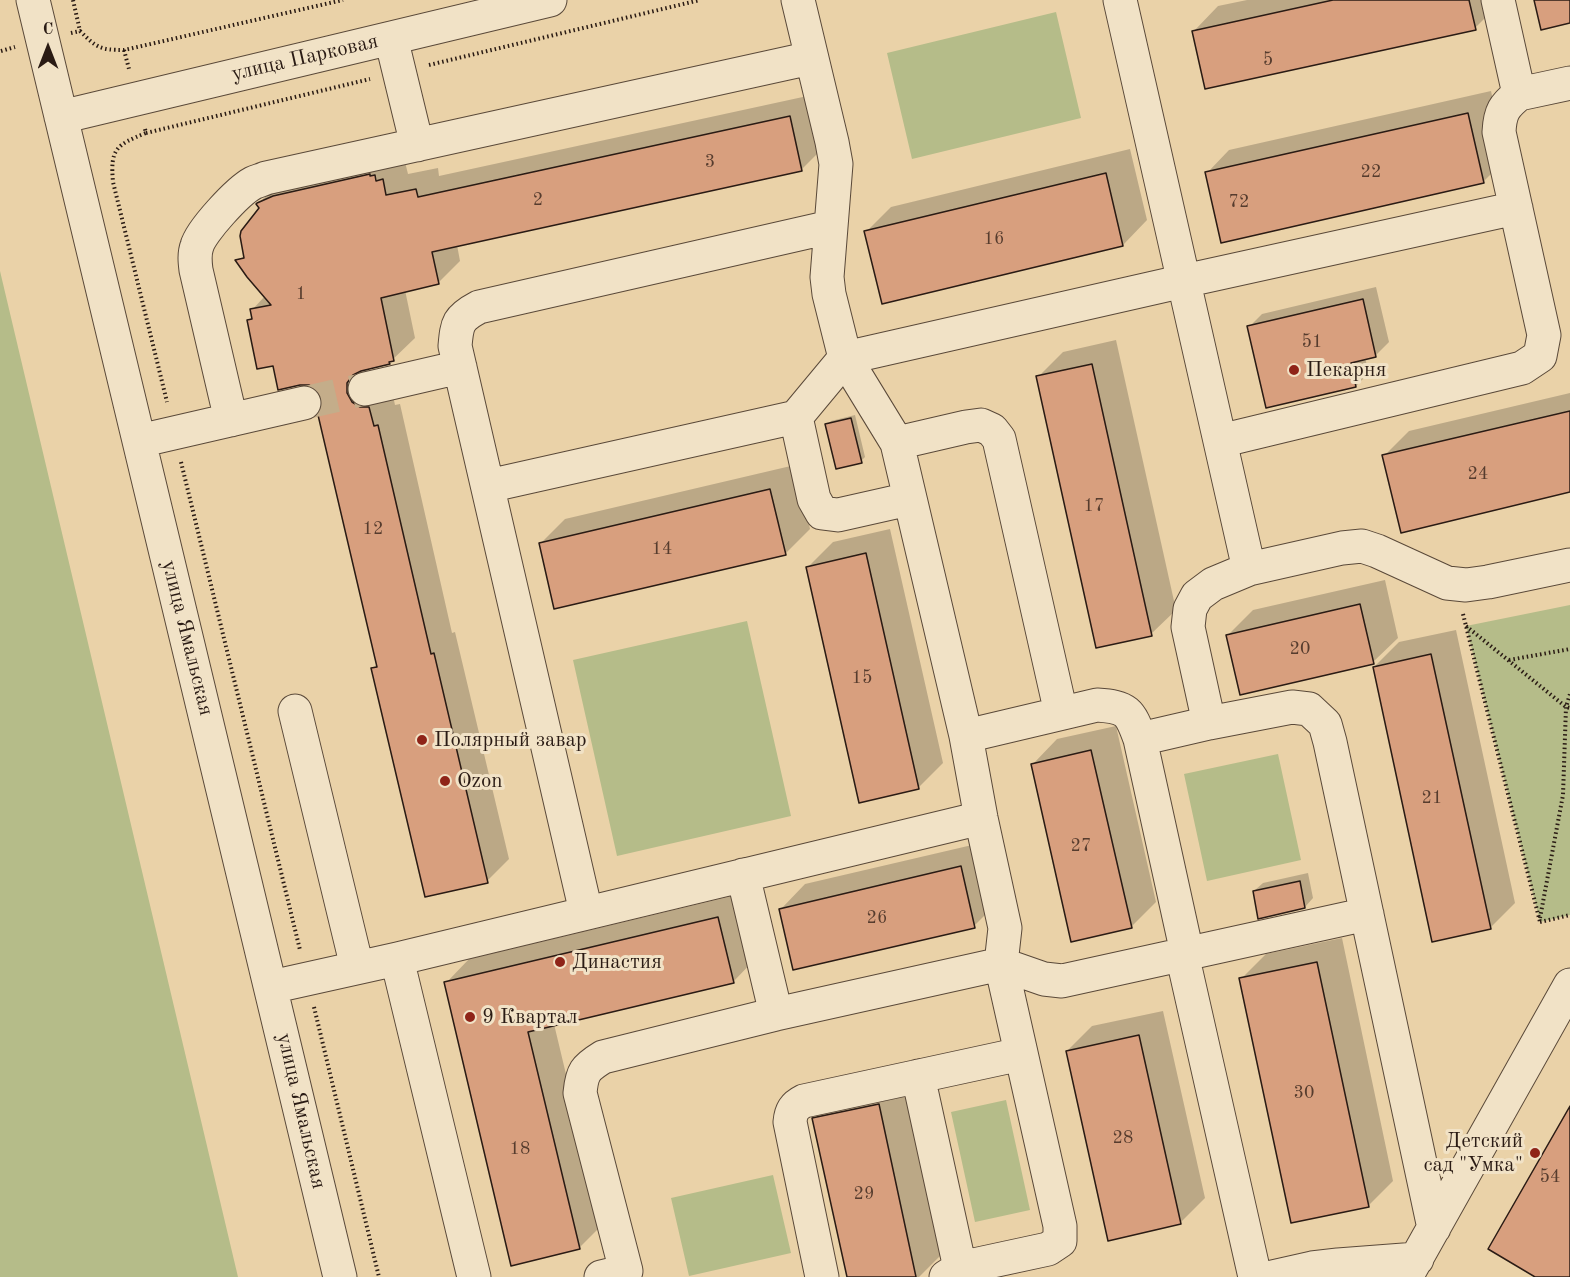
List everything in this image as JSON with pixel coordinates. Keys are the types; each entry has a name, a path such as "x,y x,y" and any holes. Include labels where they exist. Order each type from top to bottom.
{"street":[{"name":"улица Ямальская","path":"33,0 340,1277"},
{"name":"улица Парковая","path":"61,117 550,0"},
{"path":"798,0 836,164 827,277 829,294 845,358 897,443 966,736 1005,928 1001,964 1060,1226 1059,1241 1048,1249 953,1273 918,1076"},
{"path":"1120,0 1249,569"},
{"path":"1498,0 1519,94"},
{"path":"391,38 417,145"},
{"path":"231,420 196,270 195,256 197,244 203,233 238,194 252,184 266,178 811,58"},
{"path":"1220,441 1522,368 1540,356 1544,335 1499,132 1500,118 1506,104 1519,94 1570,83"},
{"path":"488,486 796,417 845,358 1516,208"},
{"path":"586,912 455,346 456,329 464,315 479,307 830,227"},
{"path":"365,389 460,367"},
{"path":"139,441 304,403"},
{"path":"796,417 814,499 822,513 838,515 909,500"},
{"path":"897,443 981,425 992,430 999,439 1061,713"},
{"path":"1209,723 1188,627 1190,609 1197,596 1213,584 1249,569 1342,548 1362,546 1447,583 1455,584 1488,582 1570,565"},
{"path":"966,736 1097,705 1115,706 1131,716 1140,739 1184,954 1255,1277"},
{"path":"1140,739 1292,707 1309,709 1325,724 1434,1228"},
{"path":"295,711 357,967"},
{"path":"271,987 981,818"},
{"path":"743,875 776,1014"},
{"path":"619,1275 580,1093 582,1079 590,1065 603,1057 776,1014 1001,964 1044,979 1062,981 1367,914"},
{"path":"397,958 474,1277"},
{"path":"1272,1277 1338,1264 1412,1268 1570,985"},
{"path":"822,1277 790,1122 791,1113 796,1105 804,1101 1021,1054"}],"path":[{"path":"73,0 80,31 94,45 108,50 124,50 343,0"},
{"path":"42,39 80,31"},
{"path":"124,50 146,133 128,141 116,150 111,164 113,182 379,1277"},
{"path":"1455,584 1540,922"},
{"path":"1466,626 1568,707"},
{"path":"1508,660 1570,649"},
{"path":"1540,922 1563,795 1570,694"},
{"path":"1563,795 1570,793"},
{"path":"1540,922 1570,915"}],"green space":[{"path":"1056,12 1081,118 912,159 887,53"},
{"path":"0,271 238,1277 0,1277"},
{"path":"1570,605 1570,915 1540,922 1466,626"},
{"path":"747,621 791,816 617,856 573,660"},
{"path":"1278,754 1301,860 1207,881 1184,774"},
{"path":"1006,1100 1030,1210 975,1222 951,1112"},
{"path":"773,1175 791,1253 689,1276 671,1198"}],"building":[{"path":"1333,0 1469,0 1476,30 1205,89 1192,31"},
{"path":"1534,0 1570,0 1570,23 1541,30"},
{"path":"1468,113 1484,183 1221,243 1205,172"},
{"path":"790,116 802,171 432,252 439,284 381,298 394,361 353,375 347,383 347,393 352,402 360,407 369,407 374,426 378,425 431,654 434,653 488,883 425,897 371,668 377,667 318,415 322,408 322,398 317,390 309,385 278,390 273,366 257,369 247,320 252,319 250,309 271,305 235,260 244,258 241,231 259,208 257,203 273,196 370,174 370,176 375,175 376,181 383,179 386,195 416,189 418,197"},
{"path":"1106,173 1123,246 882,304 864,231"},
{"path":"1363,299 1376,357 1351,363 1356,387 1266,408 1247,326"},
{"path":"1092,364 1152,636 1096,648 1036,376"},
{"path":"1570,411 1570,492 1401,533 1382,455"},
{"path":"851,418 862,463 836,469 825,424"},
{"path":"770,489 786,555 554,609 539,543"},
{"path":"866,553 919,789 859,803 806,567"},
{"path":"1360,604 1374,664 1240,695 1226,635"},
{"path":"1431,654 1491,929 1432,942 1373,667"},
{"path":"1091,750 1132,928 1071,942 1031,764"},
{"path":"961,866 975,928 793,970 779,909"},
{"path":"1300,881 1305,908 1258,919 1253,891"},
{"path":"718,917 734,983 528,1032 580,1249 511,1266 444,982"},
{"path":"1317,962 1369,1207 1291,1223 1239,978"},
{"path":"1139,1035 1181,1224 1108,1241 1066,1051"},
{"path":"879,1104 916,1277 847,1277 812,1118"},
{"path":"1570,1106 1570,1277 1535,1277 1488,1249"}],"tunnel":[{"path":"304,403 365,389"}],"place":[{"name":"Пекарня","path":"1294,370"},
{"name":"Полярный завар","path":"422,740"},
{"name":"Ozon","path":"445,781"},
{"name":"Династия","path":"560,962"},
{"name":"9 Квартал","path":"470,1017"},
{"name":"Детский сад \"Умка\"","path":"1535,1153"}]}
